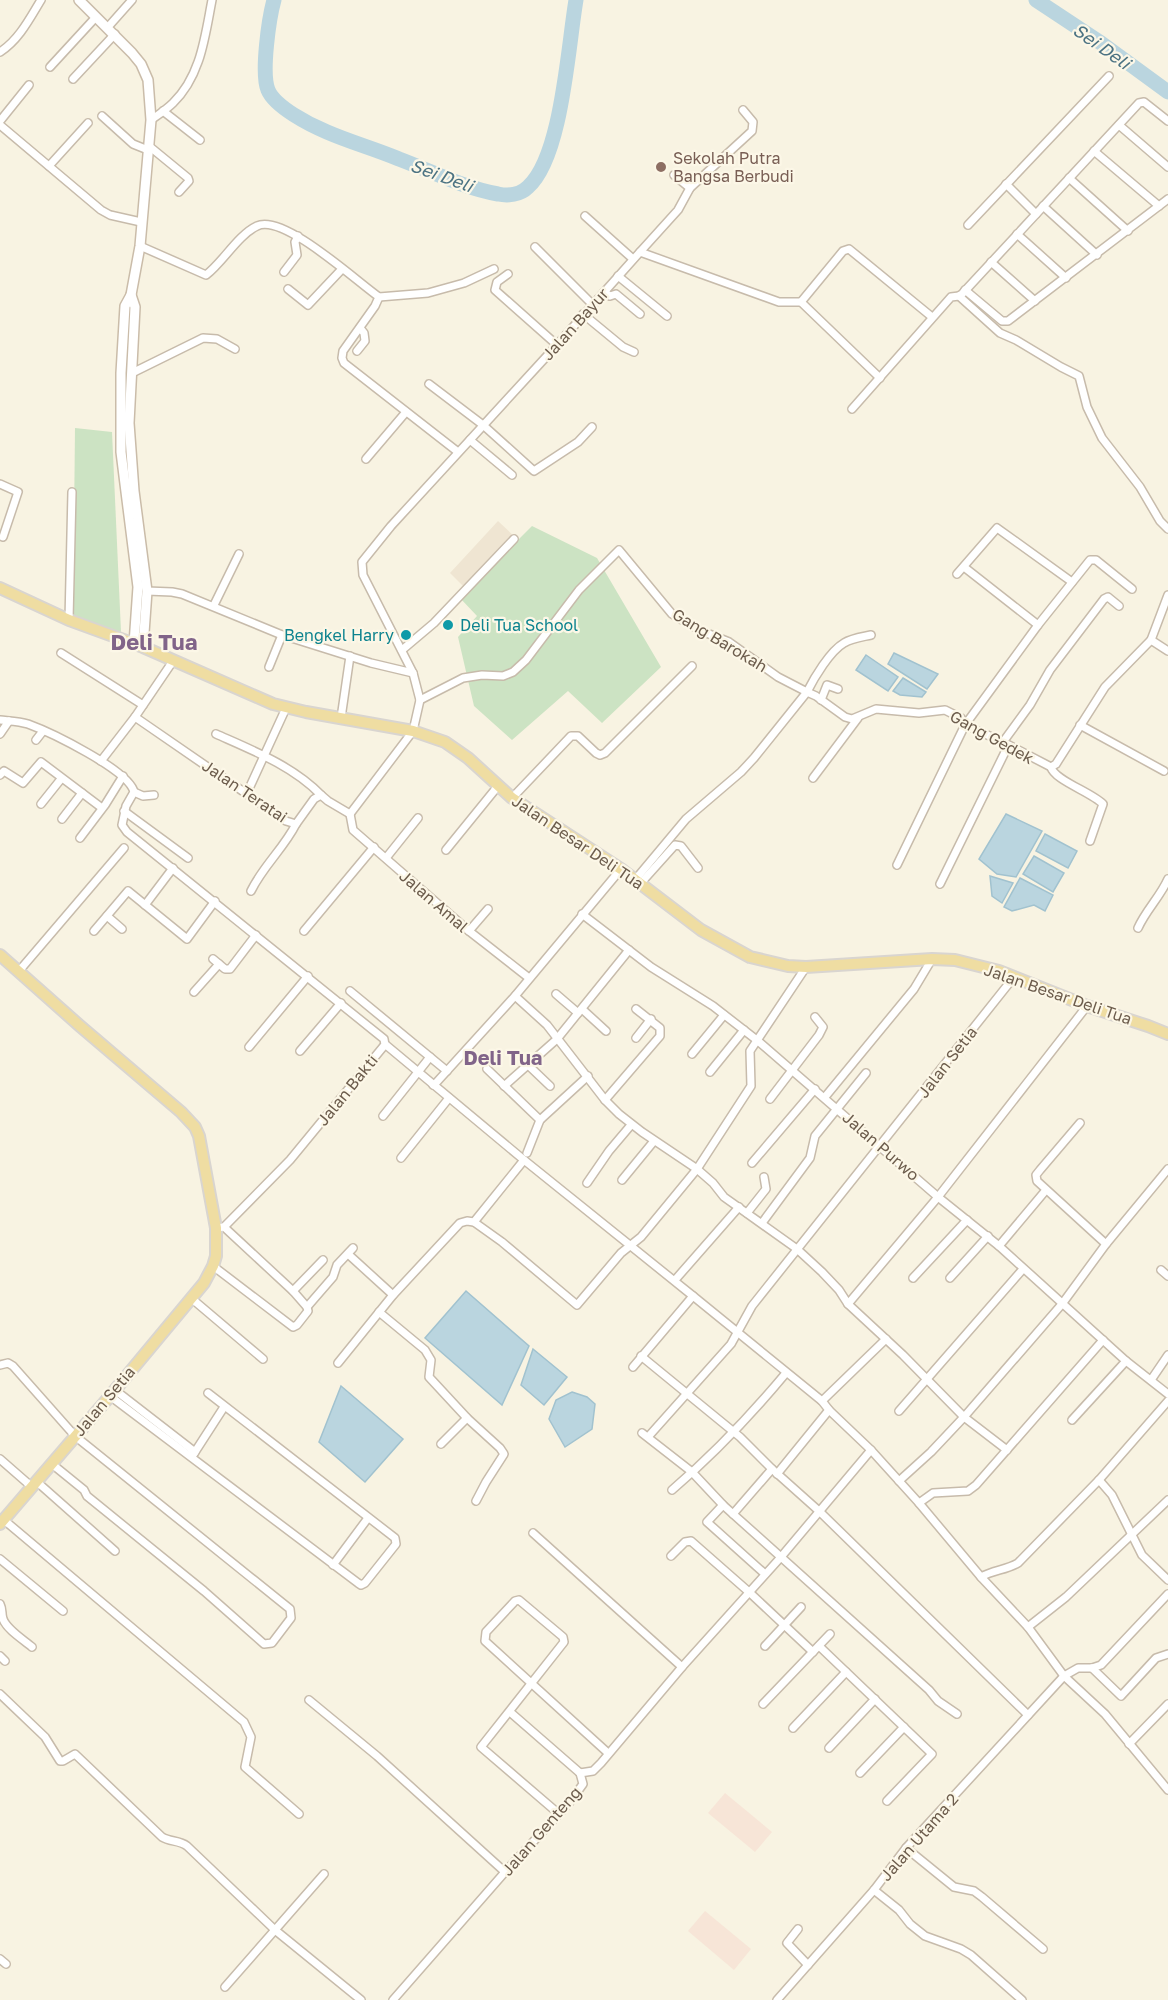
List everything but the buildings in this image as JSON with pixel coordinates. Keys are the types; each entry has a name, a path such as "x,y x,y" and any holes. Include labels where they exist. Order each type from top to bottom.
{"main road":[{"path":"79,0 112,31 137,59 146,74 151,120 140,246 131,295 125,306 120,423 124,482 138,587 138,646"},
{"path":"131,295 135,307 129,423 130,453 147,591 138,646"},
{"name":"Jalan Besar Deli Tua","path":"0,588 69,620 138,646 286,708 413,731 445,742 460,752 512,798 621,869 701,930 750,957 806,967 955,960 999,971 1087,1006 1168,1034"},
{"name":"Jalan Setia","path":"0,955 181,1112 195,1127 220,1227 216,1256 208,1277 2,1522"}],"street":[{"path":"0,52 15,39 36,12 41,0"},
{"path":"73,79 112,31 132,0"},
{"path":"151,120 172,104 190,82 201,54 212,0"},
{"path":"50,68 96,17"},
{"path":"968,225 1109,76"},
{"path":"29,85 0,123 101,210 110,215 141,222"},
{"path":"852,410 932,317 951,297 959,296 965,290 1142,101 1168,121"},
{"name":"Jalan Bayur","path":"413,731 420,700 413,673 363,575 362,562 391,526 678,210 690,188 752,131 753,122 743,110"},
{"path":"163,111 200,140"},
{"path":"102,116 133,144 149,148 188,178 189,181 179,192"},
{"path":"49,166 88,123"},
{"path":"1119,125 1168,167"},
{"path":"1094,152 1159,206"},
{"path":"674,175 690,188"},
{"path":"1069,178 1128,231"},
{"path":"1006,184 1036,213"},
{"path":"965,290 1005,322 1097,255 1168,199"},
{"path":"1043,206 1097,255"},
{"path":"585,216 633,259"},
{"path":"140,246 206,275 249,231 258,225 279,227 298,236 378,297 437,291 464,283 494,269"},
{"path":"1017,234 1066,278"},
{"path":"284,272 297,255 295,242 298,236"},
{"path":"535,247 592,304"},
{"path":"801,302 843,251 849,249 932,317"},
{"path":"640,252 779,302 801,302 880,378"},
{"path":"991,262 1035,301"},
{"path":"288,289 308,305 342,269"},
{"path":"508,274 497,282 495,290 557,345"},
{"path":"618,276 667,316"},
{"path":"604,292 610,296 616,294 640,314"},
{"path":"959,296 1000,333 1079,376 1087,407 1102,438 1140,487 1160,521 1168,529"},
{"path":"378,297 375,306 343,351 342,361 458,452"},
{"path":"583,314 623,347 634,352"},
{"path":"357,351 365,341 364,333 360,328"},
{"path":"132,373 203,338 217,339 235,349"},
{"path":"429,384 483,425 536,471 566,448 578,442 592,427"},
{"path":"366,459 406,412"},
{"path":"470,440 512,475"},
{"path":"0,484 18,492 3,537"},
{"path":"69,620 72,492"},
{"path":"957,574 997,528 1072,582"},
{"path":"402,650 434,623 514,539"},
{"name":"Gang Barokah","path":"420,700 463,678 482,675 502,676 513,672 526,660 579,590 619,550 672,614 699,630 729,642 778,677 807,692"},
{"path":"214,605 239,554"},
{"path":"897,865 965,725 1072,582 1093,559 1132,589"},
{"path":"964,567 1038,626"},
{"path":"147,591 172,592 214,605 282,635 413,673"},
{"name":"Gang Gedek","path":"858,718 876,709 911,713 945,711 961,718 965,725 1050,767 1056,764 1106,687 1150,640 1168,595"},
{"path":"940,885 1006,744 1050,670 1104,599 1108,597 1119,606"},
{"path":"269,667 282,635"},
{"path":"638,882 686,819 748,765 807,692 840,645 855,638 871,635"},
{"path":"1150,640 1168,651"},
{"path":"61,653 142,705"},
{"path":"341,718 350,656"},
{"path":"101,761 135,717 173,661"},
{"path":"512,798 571,736 578,736 596,753 600,755 605,753 692,666"},
{"path":"821,700 827,685 838,689"},
{"path":"807,692 845,717 858,718"},
{"path":"247,793 286,708"},
{"name":"Jalan Teratai","path":"135,717 247,793 279,818 296,824 314,799 321,795"},
{"path":"813,778 858,718"},
{"path":"0,720 28,724 43,731 101,761 123,776 130,783 134,792 143,796 154,795"},
{"path":"0,734 9,721"},
{"path":"1080,725 1164,771"},
{"path":"36,740 43,731"},
{"path":"216,734 265,756 309,783 328,801 350,814 413,731"},
{"path":"0,775 8,771 23,783 41,762 102,808"},
{"path":"1050,767 1055,775 1093,795 1103,804 1090,841"},
{"path":"80,838 123,776"},
{"path":"41,804 61,778"},
{"path":"446,850 498,786"},
{"path":"134,792 124,811 122,825 125,830 308,976 384,1042 394,1027"},
{"path":"62,819 82,793"},
{"path":"124,811 188,858"},
{"name":"Jalan Amal","path":"350,814 353,830 469,931 529,978"},
{"path":"386,858 418,818"},
{"path":"251,891 264,868 288,839 296,824"},
{"path":"638,882 675,845 681,846 698,868"},
{"path":"304,931 374,847"},
{"path":"19,971 124,848"},
{"path":"145,904 173,868"},
{"path":"433,1085 515,996 621,869"},
{"path":"1138,928 1144,914 1159,896 1168,879"},
{"path":"94,931 128,891 187,939 215,901"},
{"path":"469,931 488,909"},
{"name":"Jalan Purwo","path":"582,914 651,967 704,1000 758,1041 938,1197 988,1236 1126,1361 1168,1394"},
{"path":"107,916 122,929"},
{"path":"194,992 216,962 225,969 230,969 256,935"},
{"path":"504,1086 557,1040 629,950"},
{"path":"825,1097 907,998 932,960"},
{"path":"338,1363 393,1295 460,1223 467,1221 474,1222 502,1242 577,1305 621,1253 641,1237 698,1169 751,1086 749,1054 806,967"},
{"path":"249,1047 308,976"},
{"name":"Jalan Setia","path":"692,1472 645,1435 731,1344 752,1306 1014,977"},
{"path":"350,991 447,1071"},
{"path":"556,994 606,1031"},
{"path":"515,996 547,1025 605,1100 631,1125 698,1169 714,1183 724,1197 797,1249 839,1290 848,1304 964,1417 1007,1450"},
{"path":"300,1051 341,1004"},
{"path":"848,1304 938,1197 1087,1006"},
{"path":"605,1100 660,1036 660,1028 636,1009"},
{"path":"692,1054 724,1015"},
{"path":"770,1099 811,1047 823,1027 815,1017"},
{"path":"636,1038 651,1019"},
{"path":"710,1072 744,1030"},
{"name":"Jalan Bakti","path":"220,1227 290,1160 384,1042 417,1072 525,1156 630,1245 822,1401 899,1480 981,1577 1028,1627 1064,1676 1105,1714 1167,1787"},
{"path":"382,1116 430,1057"},
{"path":"528,1065 550,1086"},
{"path":"487,1069 540,1120"},
{"path":"762,1223 810,1158 813,1139 866,1073"},
{"path":"474,1222 525,1156 540,1120 588,1076"},
{"path":"752,1163 815,1089"},
{"path":"401,1158 449,1098"},
{"path":"1080,1123 1036,1175 1037,1181 1106,1244"},
{"path":"586,1183 631,1125"},
{"path":"622,1180 654,1141"},
{"path":"899,1480 931,1452 964,1417 1062,1304 1106,1244 1168,1169"},
{"path":"747,1213 766,1189 764,1177"},
{"path":"999,1246 1046,1190"},
{"path":"675,1280 739,1207"},
{"path":"914,1278 967,1220"},
{"path":"220,1227 308,1307"},
{"path":"950,1278 988,1236"},
{"path":"213,1266 293,1327 306,1315 308,1307 353,1248"},
{"path":"348,1254 393,1295"},
{"path":"293,1291 323,1260"},
{"path":"899,1411 1023,1269"},
{"path":"1161,1270 1168,1276"},
{"path":"633,1367 693,1296"},
{"path":"191,1298 263,1359"},
{"path":"379,1312 425,1350 431,1360 429,1377 504,1454 477,1501"},
{"path":"822,1401 886,1339"},
{"path":"919,1503 936,1492 968,1491 1103,1340"},
{"path":"1151,1380 1168,1355"},
{"path":"641,1356 740,1437 819,1510 1028,1715"},
{"path":"1072,1420 1126,1361"},
{"path":"0,1365 8,1363 13,1366 75,1436 290,1609 291,1618 272,1642 264,1644 204,1590 87,1496 84,1490 52,1464"},
{"path":"672,1490 752,1414 786,1373"},
{"path":"112,1393 333,1565 362,1585 396,1544 395,1538 208,1393"},
{"path":"981,1577 994,1570 1009,1568 1018,1563 1099,1480 1168,1401"},
{"path":"193,1455 224,1407"},
{"path":"733,1514 829,1410"},
{"path":"441,1444 467,1418"},
{"name":"Jalan Genteng","path":"393,2000 581,1788 583,1780 580,1773 593,1771 682,1666 781,1557 871,1450"},
{"path":"0,1459 115,1551"},
{"path":"692,1472 723,1505 929,1690 938,1701 957,1714"},
{"path":"1099,1480 1112,1495 1145,1560 1168,1580"},
{"path":"1028,1627 1066,1597 1168,1500"},
{"path":"723,1505 707,1522 765,1574"},
{"path":"333,1565 368,1518"},
{"path":"2,1522 244,1722 251,1737 245,1767 299,1814"},
{"path":"533,1533 682,1666"},
{"path":"671,1556 685,1542 691,1542 813,1652"},
{"path":"0,1559 63,1611"},
{"path":"1064,1676 1078,1668 1092,1668 1101,1665 1168,1594"},
{"path":"559,1814 482,1748 532,1683 556,1654 564,1640 517,1600 486,1632 485,1641 532,1683 608,1753"},
{"path":"0,1604 7,1624 32,1647"},
{"path":"765,1646 801,1607"},
{"path":"763,1704 830,1634"},
{"path":"819,1646 932,1754 887,1801"},
{"path":"1092,1668 1121,1696 1156,1658 1168,1654"},
{"path":"794,1728 846,1672"},
{"name":"Jalan Utama 2","path":"777,2000 874,1890 906,1848 1064,1676"},
{"path":"0,1694 45,1737 60,1761 75,1754 162,1837 167,1840 180,1841 187,1846 275,1930 361,2000"},
{"path":"829,1748 875,1699"},
{"path":"309,1700 377,1756 505,1872"},
{"path":"1130,1744 1168,1704"},
{"path":"510,1712 580,1773"},
{"path":"860,1773 904,1727"},
{"path":"906,1848 954,1887 974,1891 1043,1949"},
{"path":"225,1987 324,1874"},
{"path":"874,1890 925,1936 971,1955 1022,2000"},
{"path":"798,1929 787,1944 808,1965"}],"shaded area":[{"path":"498,521 515,537 466,589 450,573"},
{"path":"725,1793 772,1832 755,1852 708,1813"},
{"path":"705,1911 751,1949 734,1970 688,1931"}],"green space":[{"path":"75,428 112,432 121,632 73,617"},
{"path":"532,526 597,558 661,667 602,723 568,691 512,740 474,706 458,637 477,616 460,598"}],"water":[{"path":"894,653 938,674 927,689 888,664"},
{"path":"866,655 898,677 888,691 856,670"},
{"path":"903,678 926,692 922,697 900,695 893,691"},
{"path":"1006,814 1042,831 1016,877 997,874 979,859"},
{"path":"1045,834 1077,851 1068,868 1036,851"},
{"path":"1034,856 1064,873 1053,892 1023,874"},
{"path":"990,876 1013,883 1002,903 992,896"},
{"path":"1020,878 1053,895 1045,911 1034,905 1012,911 1004,907"},
{"path":"466,1291 529,1346 502,1405 425,1338"},
{"path":"533,1349 567,1377 544,1405 521,1385"},
{"path":"341,1386 403,1439 365,1482 319,1442"},
{"path":"572,1392 587,1397 595,1404 592,1429 565,1447 549,1419 556,1400"}],"waterway":[{"name":"Sei Deli","path":"274,0 268,32 266,82 272,96 285,109 336,136 460,183 506,195 525,190 539,172 549,152 562,100 576,0"},
{"name":"Sei Deli","path":"1036,0 1101,43 1168,92"}],"place":[{"name":"Sekolah Putra Bangsa Berbudi","path":"661,167"},
{"name":"Deli Tua School","path":"448,625"},
{"name":"Bengkel Harry","path":"406,635"}],"district":[{"name":"Deli Tua","path":"154,641"},
{"name":"Deli Tua","path":"503,1057"}]}
